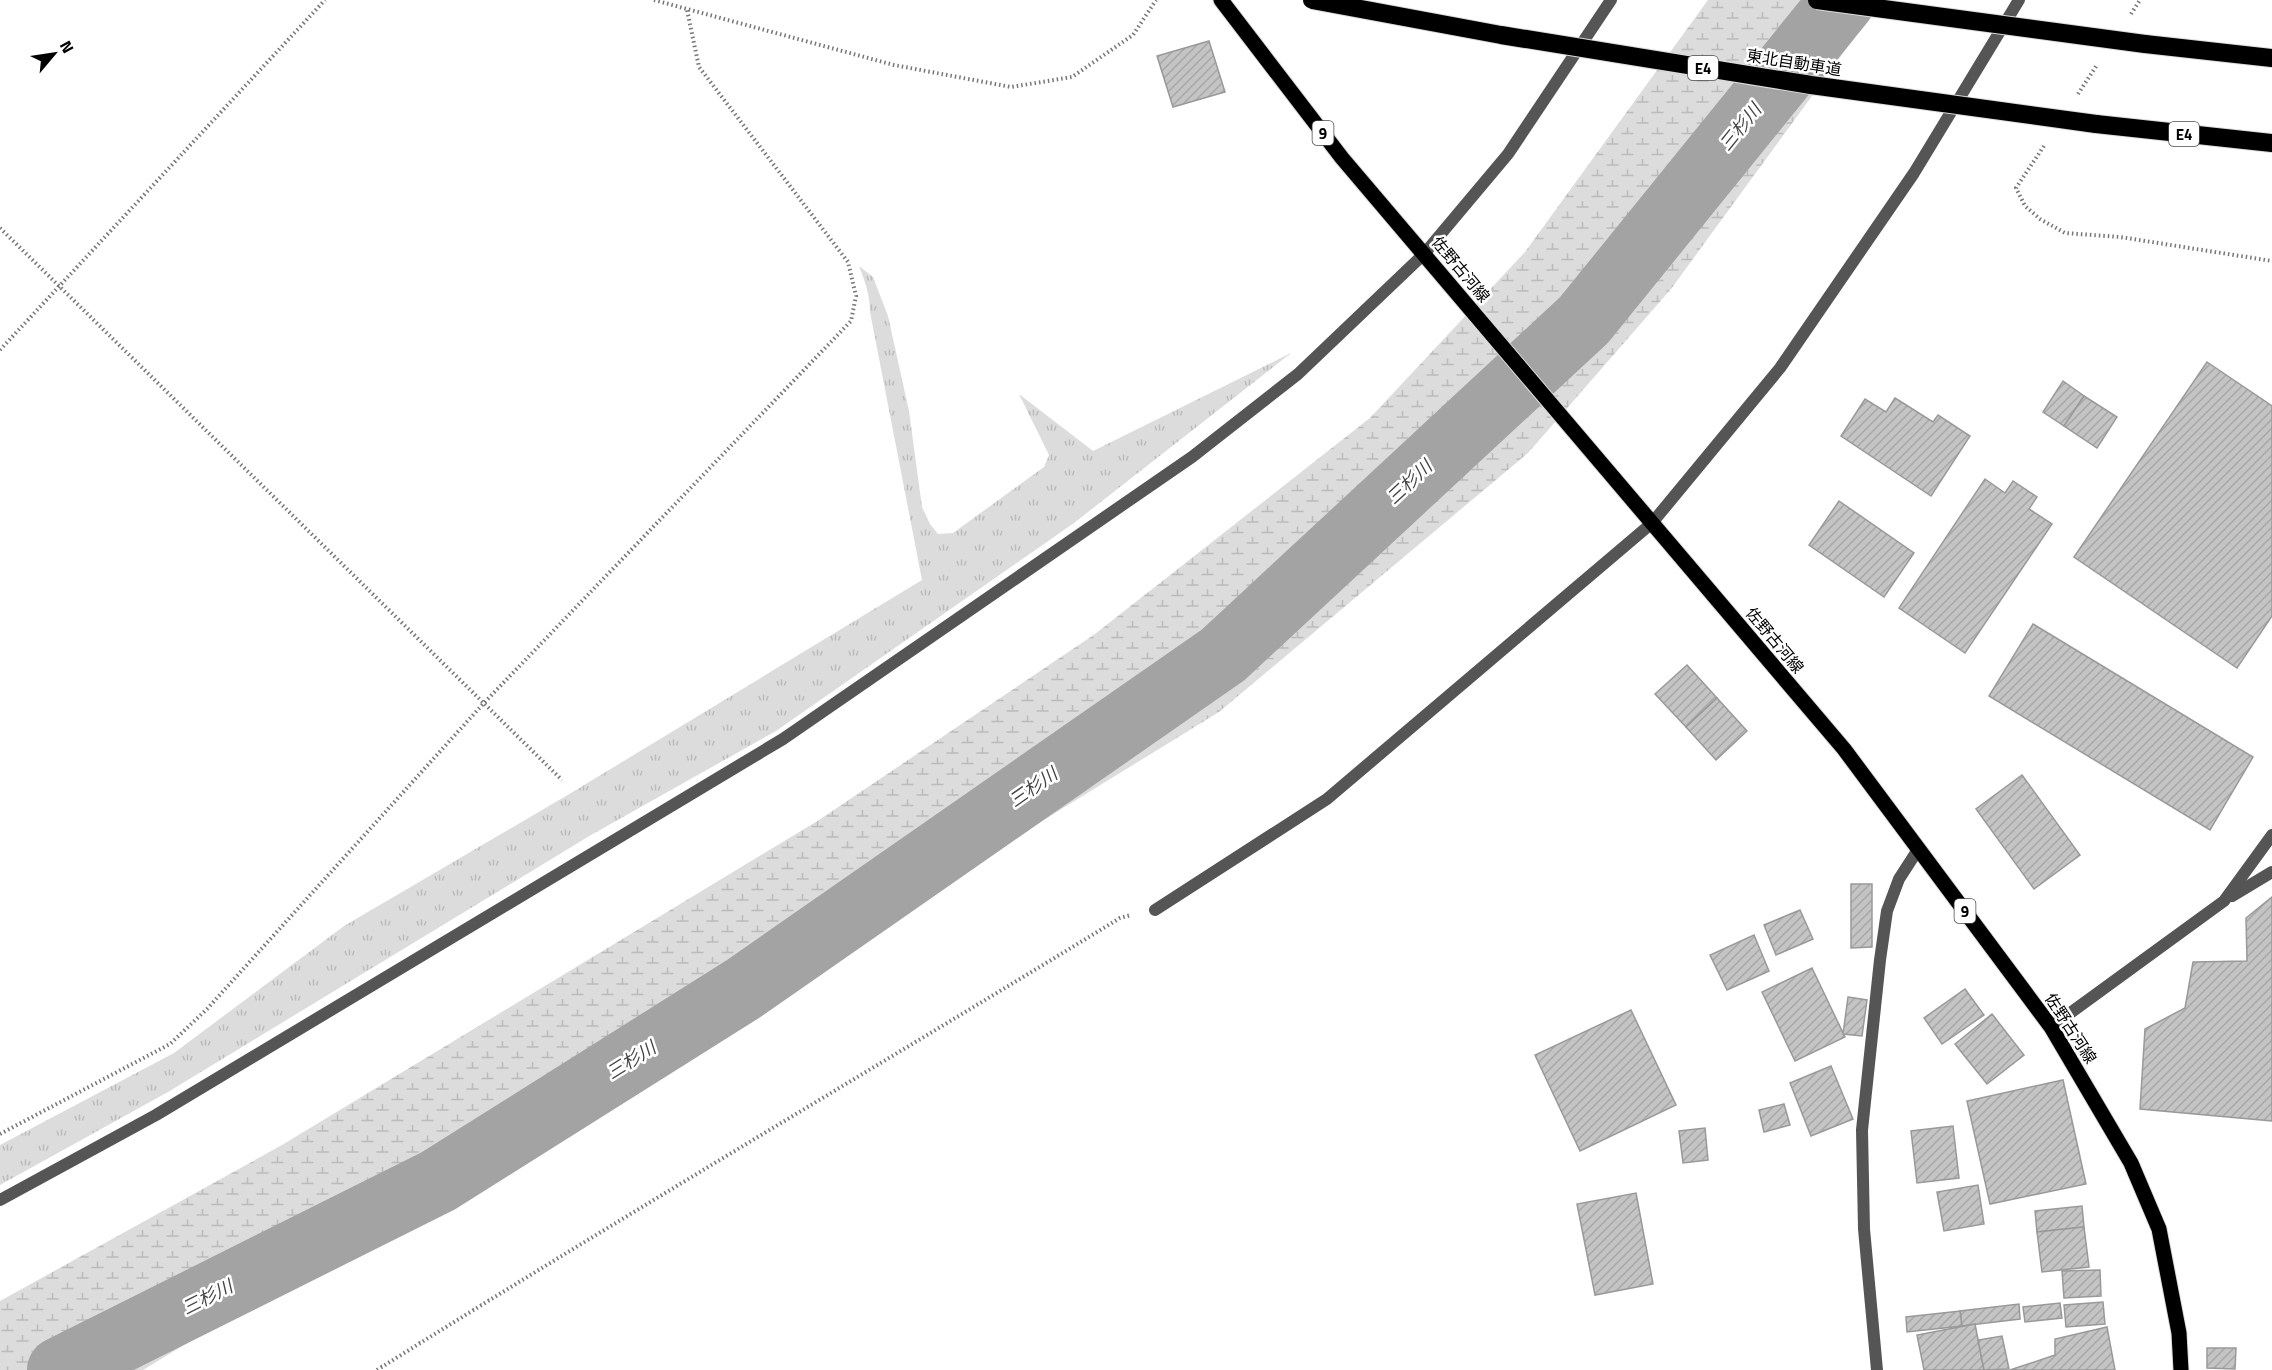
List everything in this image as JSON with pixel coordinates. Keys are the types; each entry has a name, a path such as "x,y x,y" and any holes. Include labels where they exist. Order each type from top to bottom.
{"highway":[{"name":"東北自動車道","path":"1312,0 1501,35 1776,80 2096,124 2272,144"},
{"path":"1817,0 2145,44 2272,58"}],"main road":[{"name":"佐野古河線","path":"1221,0 1342,158 1844,749 2051,1027 2131,1163 2159,1229 2179,1333 2181,1370"}],"street":[{"path":"0,1200 156,1115 783,739 1192,457 1298,374 1428,258 1508,154 1611,0"},
{"path":"1155,909 1327,799 1652,523 1779,368 1914,173 2019,0"},
{"path":"2224,901 2272,835"},
{"path":"1877,1370 1864,1229 1862,1130 1887,911 1899,879 1918,848"},
{"path":"2051,1027 2224,901 2272,872"}],"path":[{"path":"0,350 325,0"},
{"path":"654,0 894,64 1011,87 1072,77 1133,35 1156,0"},
{"path":"2127,20 2140,0"},
{"path":"0,1134 170,1044 207,1009 483,704 851,321 856,296 849,262 699,68 687,10"},
{"path":"2075,99 2101,59"},
{"path":"2048,139 2016,188 2025,206 2040,219 2065,233 2120,237 2272,261"},
{"path":"0,228 562,780"},
{"path":"377,1370 559,1256 923,1039 1120,918 1155,909"}],"green space":[{"path":"1708,0 1882,0 1671,289 1528,453 1219,712 628,1076 143,1370 0,1370 0,1301 282,1145 819,820 1095,634 1370,418 1525,252"},
{"path":"859,266 873,277 888,316 909,411 922,507 938,534 953,533 1044,467 1049,455 1019,394 1093,451 1291,353 1074,523 776,731 591,835 168,1092 0,1185 0,1145 174,1053 344,926 571,793 922,580 868,294"}],"building":[{"path":"1209,41 1225,92 1173,107 1157,56"},
{"path":"2207,362 2272,406 2272,616 2237,668 2074,557"},
{"path":"2063,381 2084,396 2064,426 2043,412"},
{"path":"2084,396 2117,417 2097,448 2064,426"},
{"path":"1895,398 1933,422 1938,415 1970,436 1931,496 1841,436 1865,399 1886,412"},
{"path":"1985,479 2005,493 2013,481 2037,497 2029,509 2052,524 1965,653 1899,608"},
{"path":"1839,501 1914,553 1884,597 1809,545"},
{"path":"2033,624 2253,757 2210,830 1989,696"},
{"path":"1687,665 1717,698 1686,727 1655,694"},
{"path":"1717,698 1747,731 1716,760 1686,727"},
{"path":"2022,775 2080,855 2034,889 1976,809"},
{"path":"1851,884 1872,884 1872,947 1851,948"},
{"path":"2272,897 2272,1121 2140,1109 2145,1029 2185,1008 2193,962 2247,961 2246,918"},
{"path":"1800,910 1813,939 1776,955 1764,925"},
{"path":"1754,935 1769,971 1727,990 1710,955"},
{"path":"1812,968 1845,1037 1795,1061 1762,992"},
{"path":"1965,989 1984,1015 1942,1044 1924,1018"},
{"path":"1848,997 1867,1000 1862,1036 1843,1034"},
{"path":"1631,1010 1676,1105 1580,1151 1535,1055"},
{"path":"1992,1014 2024,1055 1987,1084 1955,1044"},
{"path":"1831,1066 1853,1119 1811,1136 1790,1083"},
{"path":"2063,1080 2086,1184 1990,1204 1967,1101"},
{"path":"1784,1104 1790,1125 1764,1132 1759,1110"},
{"path":"1953,1126 1959,1178 1917,1183 1911,1131"},
{"path":"1705,1128 1708,1160 1683,1163 1679,1131"},
{"path":"1978,1185 1984,1224 1944,1231 1937,1192"},
{"path":"1636,1193 1653,1284 1595,1295 1577,1204"},
{"path":"2082,1206 2084,1227 2037,1232 2035,1211"},
{"path":"2084,1227 2089,1267 2042,1272 2037,1232"},
{"path":"2100,1270 2101,1296 2064,1298 2062,1271"},
{"path":"2103,1302 2105,1324 2066,1327 2064,1305"},
{"path":"2060,1303 2062,1318 2025,1322 2023,1307"},
{"path":"2019,1304 2020,1319 1962,1326 1960,1311"},
{"path":"1960,1311 1962,1326 1907,1332 1906,1317"},
{"path":"1975,1324 1984,1370 1924,1370 1917,1335"},
{"path":"2107,1327 2115,1370 2010,1370 2055,1355 2055,1339"},
{"path":"2002,1336 2009,1369 1984,1370 1978,1340"},
{"path":"2207,1348 2236,1348 2235,1369 2207,1368"}],"waterway":[{"name":"三杉川","path":"60,1370 438,1181 743,989 1223,655 1584,320 1843,0"}]}
